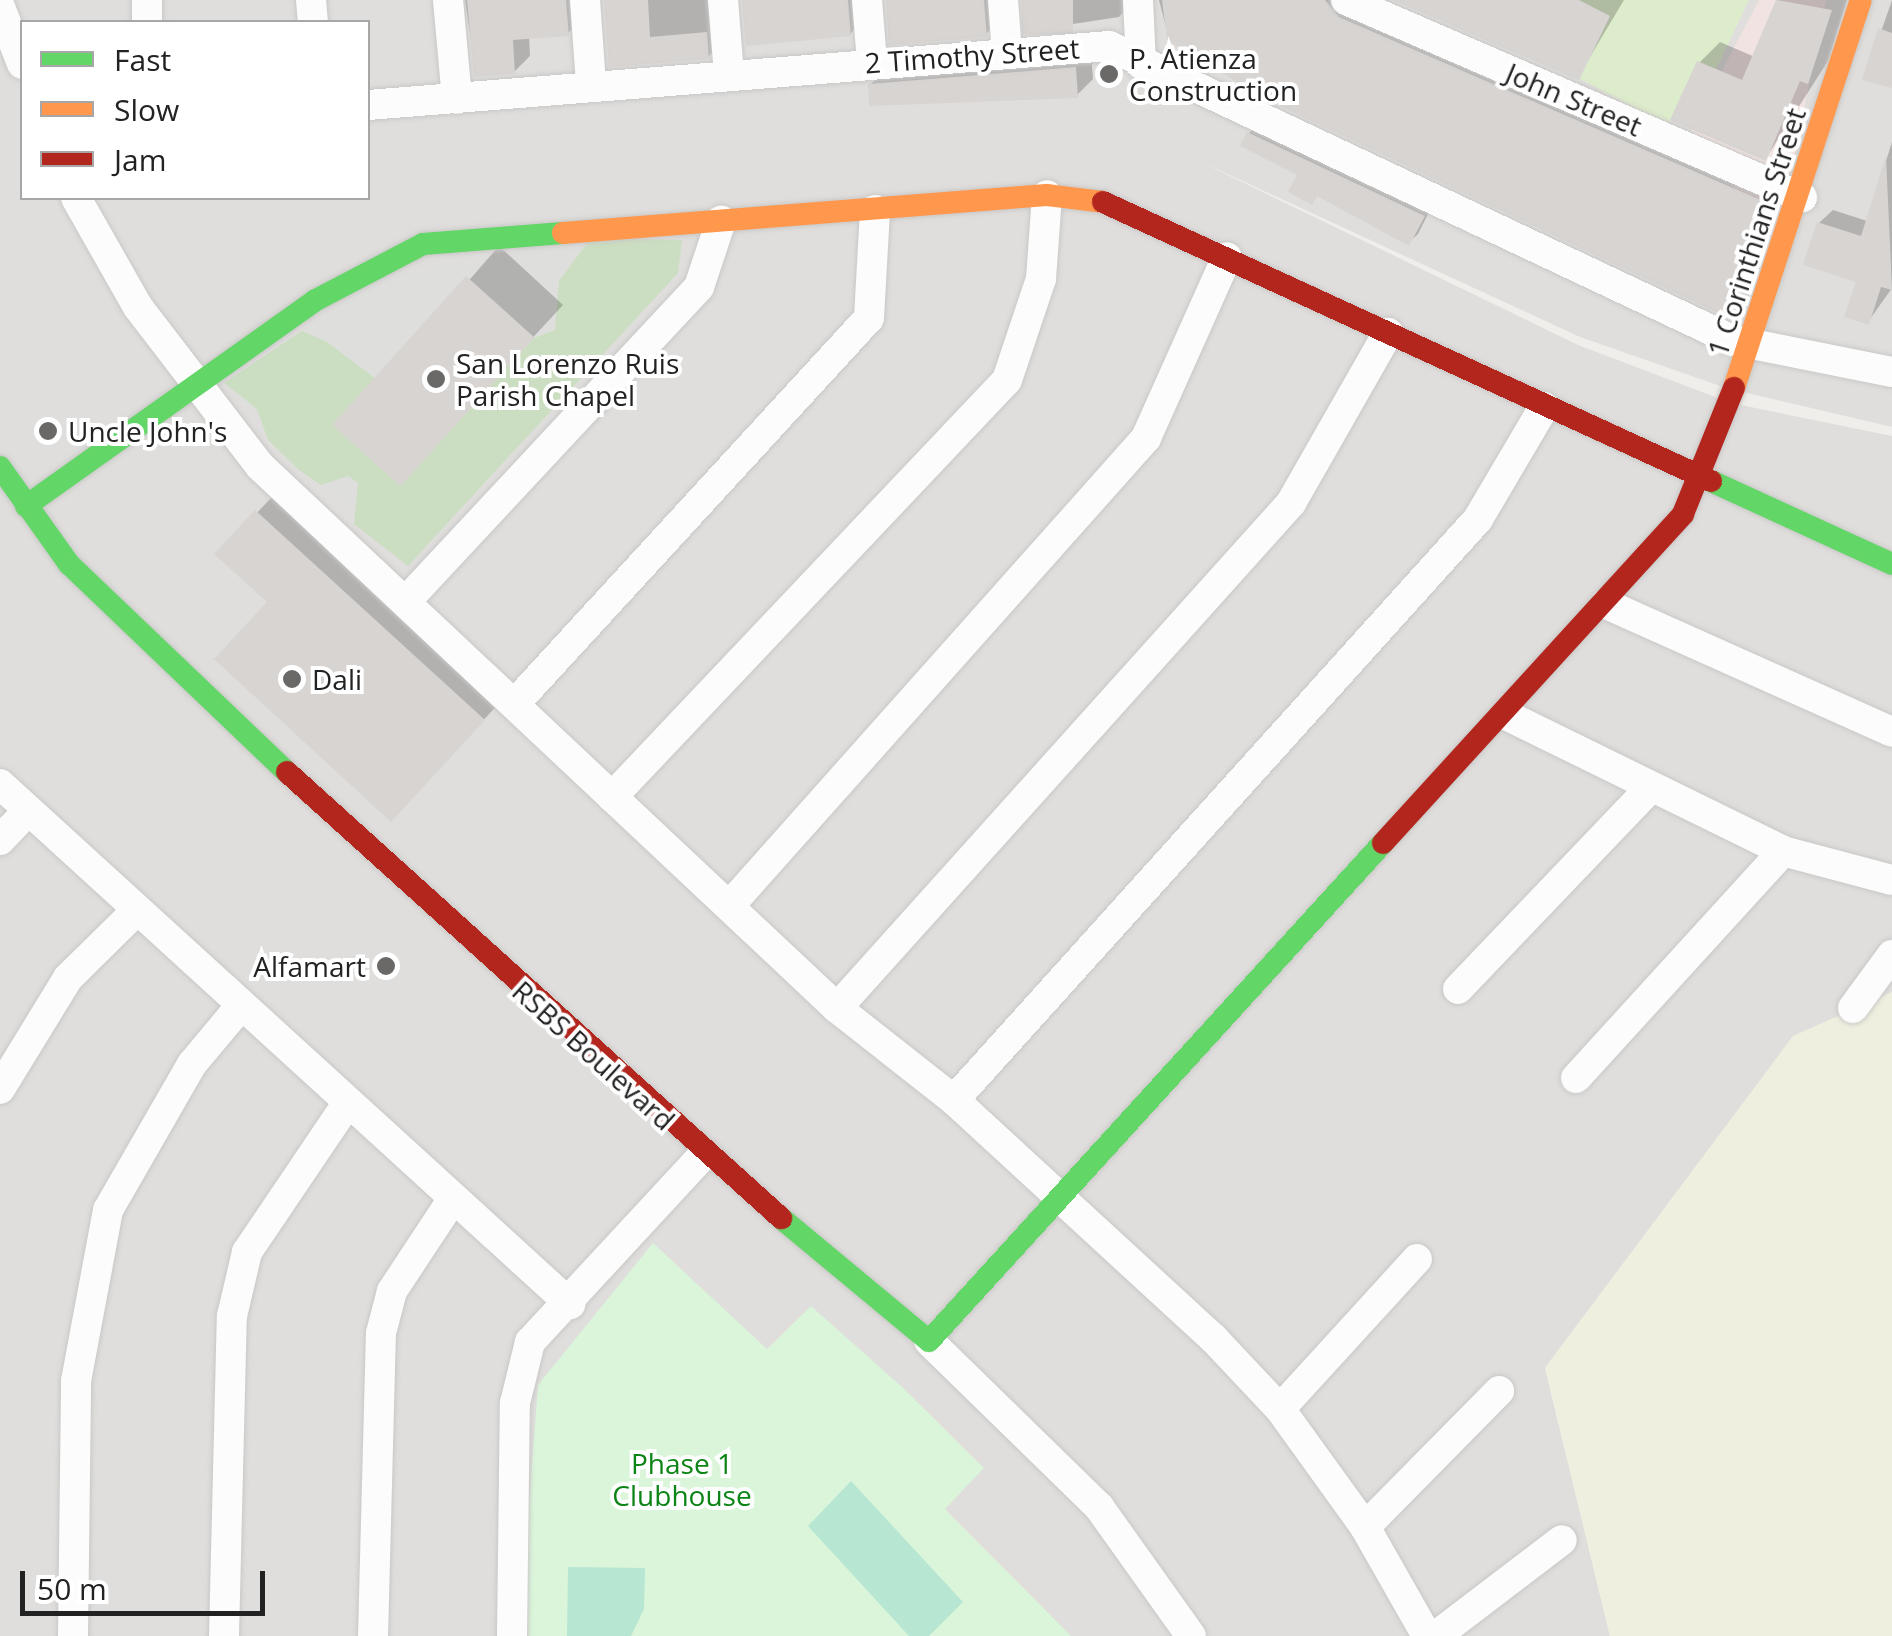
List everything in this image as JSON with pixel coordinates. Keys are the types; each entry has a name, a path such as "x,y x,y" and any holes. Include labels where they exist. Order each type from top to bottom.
{"street":[{"path":"448,0 457,100"},
{"path":"584,0 592,84"},
{"path":"723,0 730,74"},
{"path":"867,0 872,62"},
{"path":"1003,0 1007,53"},
{"path":"1138,0 1141,64"},
{"name":"John Street","path":"1346,0 1802,197"},
{"name":"1 Corinthians Street","path":"929,1341 1506,716 1606,604 1704,481 1802,197 1861,0"},
{"path":"0,7 20,59"},
{"name":"2 Timothy Street","path":"370,106 592,84 1110,46 1141,64 1752,344 1892,372"},
{"path":"612,797 1007,380 1041,280 1046,195"},
{"path":"26,506 192,384 372,266 423,244 1046,195 1107,203 1704,481 1892,564"},
{"path":"77,200 192,384 260,466 518,700 612,797 732,904 837,1008 954,1100 1062,1198 1280,1409 1366,1527 1427,1636"},
{"path":"518,700 869,318 875,210"},
{"path":"408,599 699,286 721,221"},
{"path":"732,904 1146,438 1226,257"},
{"path":"837,1008 1292,502 1388,332"},
{"path":"954,1100 1478,519 1544,407"},
{"name":"RSBS Boulevard","path":"0,468 26,506 137,636 704,1154 929,1341 1100,1507 1191,1636"},
{"path":"1606,604 1892,732"},
{"path":"1506,716 1782,851 1892,880"},
{"path":"0,784 133,914 570,1304"},
{"path":"1458,989 1651,787"},
{"path":"0,840 27,812"},
{"path":"1576,1078 1782,851"},
{"path":"0,1089 68,978 133,914"},
{"path":"1853,1008 1892,956"},
{"path":"73,1636 76,1381 108,1210 174,1092 238,1009"},
{"path":"224,1636 236,1300 247,1252 277,1197 346,1105"},
{"path":"512,1636 516,1404 530,1342 570,1304 704,1154"},
{"path":"373,1636 381,1333 392,1291 452,1200"},
{"path":"1280,1409 1417,1259"},
{"path":"1366,1527 1499,1391"},
{"path":"1436,1636 1562,1540"}],"shaded area":[{"path":"0,0 1892,0 1892,427 1726,388 1580,337 1197,160 1578,345 1731,403 1892,436 1892,992 1793,1037 1545,1368 1610,1636 0,1636"},
{"path":"1759,0 1826,0 1784,208 1737,322 1682,295 1734,185 1691,130"},
{"path":"591,238 678,273 408,566 224,383 377,280"}],"green space":[{"path":"1579,0 1749,0 1716,69 1697,62 1668,125 1555,66 1586,65 1610,16"},
{"path":"591,238 682,240 678,273 408,566 354,524 358,483 348,476 321,485 299,470 268,440 257,409 224,383 302,331 327,342 380,382 337,429 398,484 534,338 555,330 559,281"},
{"path":"1892,992 1892,1636 1610,1636 1545,1368 1793,1036"},
{"name":"Phase 1 Clubhouse","path":"653,1243 767,1349 811,1306 902,1387 984,1468 945,1509 1071,1636 519,1636 538,1385"},
{"path":"851,1481 963,1602 929,1636 909,1636 808,1526"},
{"path":"568,1567 645,1568 644,1609 631,1636 567,1636"}],"building":[{"path":"467,0 566,0 569,36 513,40 515,74 474,77"},
{"path":"604,0 648,0 650,37 707,32 709,59 609,67"},
{"path":"742,0 848,0 851,36 746,46"},
{"path":"886,0 984,0 987,37 889,45"},
{"path":"1022,0 1073,0 1073,34 1022,34"},
{"path":"1162,0 1325,0 1339,17 1770,204 1733,320 1265,99 1167,40"},
{"path":"1393,0 1579,0 1610,16 1579,80"},
{"path":"1776,0 1832,10 1808,84 1800,81 1766,161 1670,120 1697,61 1742,80"},
{"path":"1878,28 1892,33 1892,88 1862,80"},
{"path":"1076,67 1078,98 869,106 868,84"},
{"path":"1247,132 1425,216 1409,246 1317,196 1312,205 1288,192 1297,175 1240,146"},
{"path":"1886,156 1892,290 1881,287 1869,325 1844,317 1856,282 1803,265 1817,222 1861,236"},
{"name":"San Lorenzo Ruis Parish Chapel","path":"466,276 534,338 401,486 332,425"},
{"path":"255,510 485,720 391,822 214,659 267,602 214,554"}],"traffic: fast":[{"path":"26,506 314,301 423,244 563,233"},
{"path":"0,467 69,564 287,772"},
{"path":"1711,481 1892,564"},
{"path":"781,1218 929,1341 1383,843"}],"traffic: slow":[{"path":"1734,388 1861,0"},
{"path":"563,233 1047,195 1103,202"}],"traffic: jam":[{"path":"1103,202 1711,481"},
{"path":"1383,843 1683,514 1734,388"},
{"path":"287,772 781,1218"}],"place":[{"name":"P. Atienza Construction","path":"1109,74"},
{"name":"San Lorenzo Ruis Parish Chapel","path":"436,379"},
{"name":"Uncle John's","path":"48,431"},
{"name":"Dali","path":"292,679"},
{"name":"Alfamart","path":"386,966"}]}
